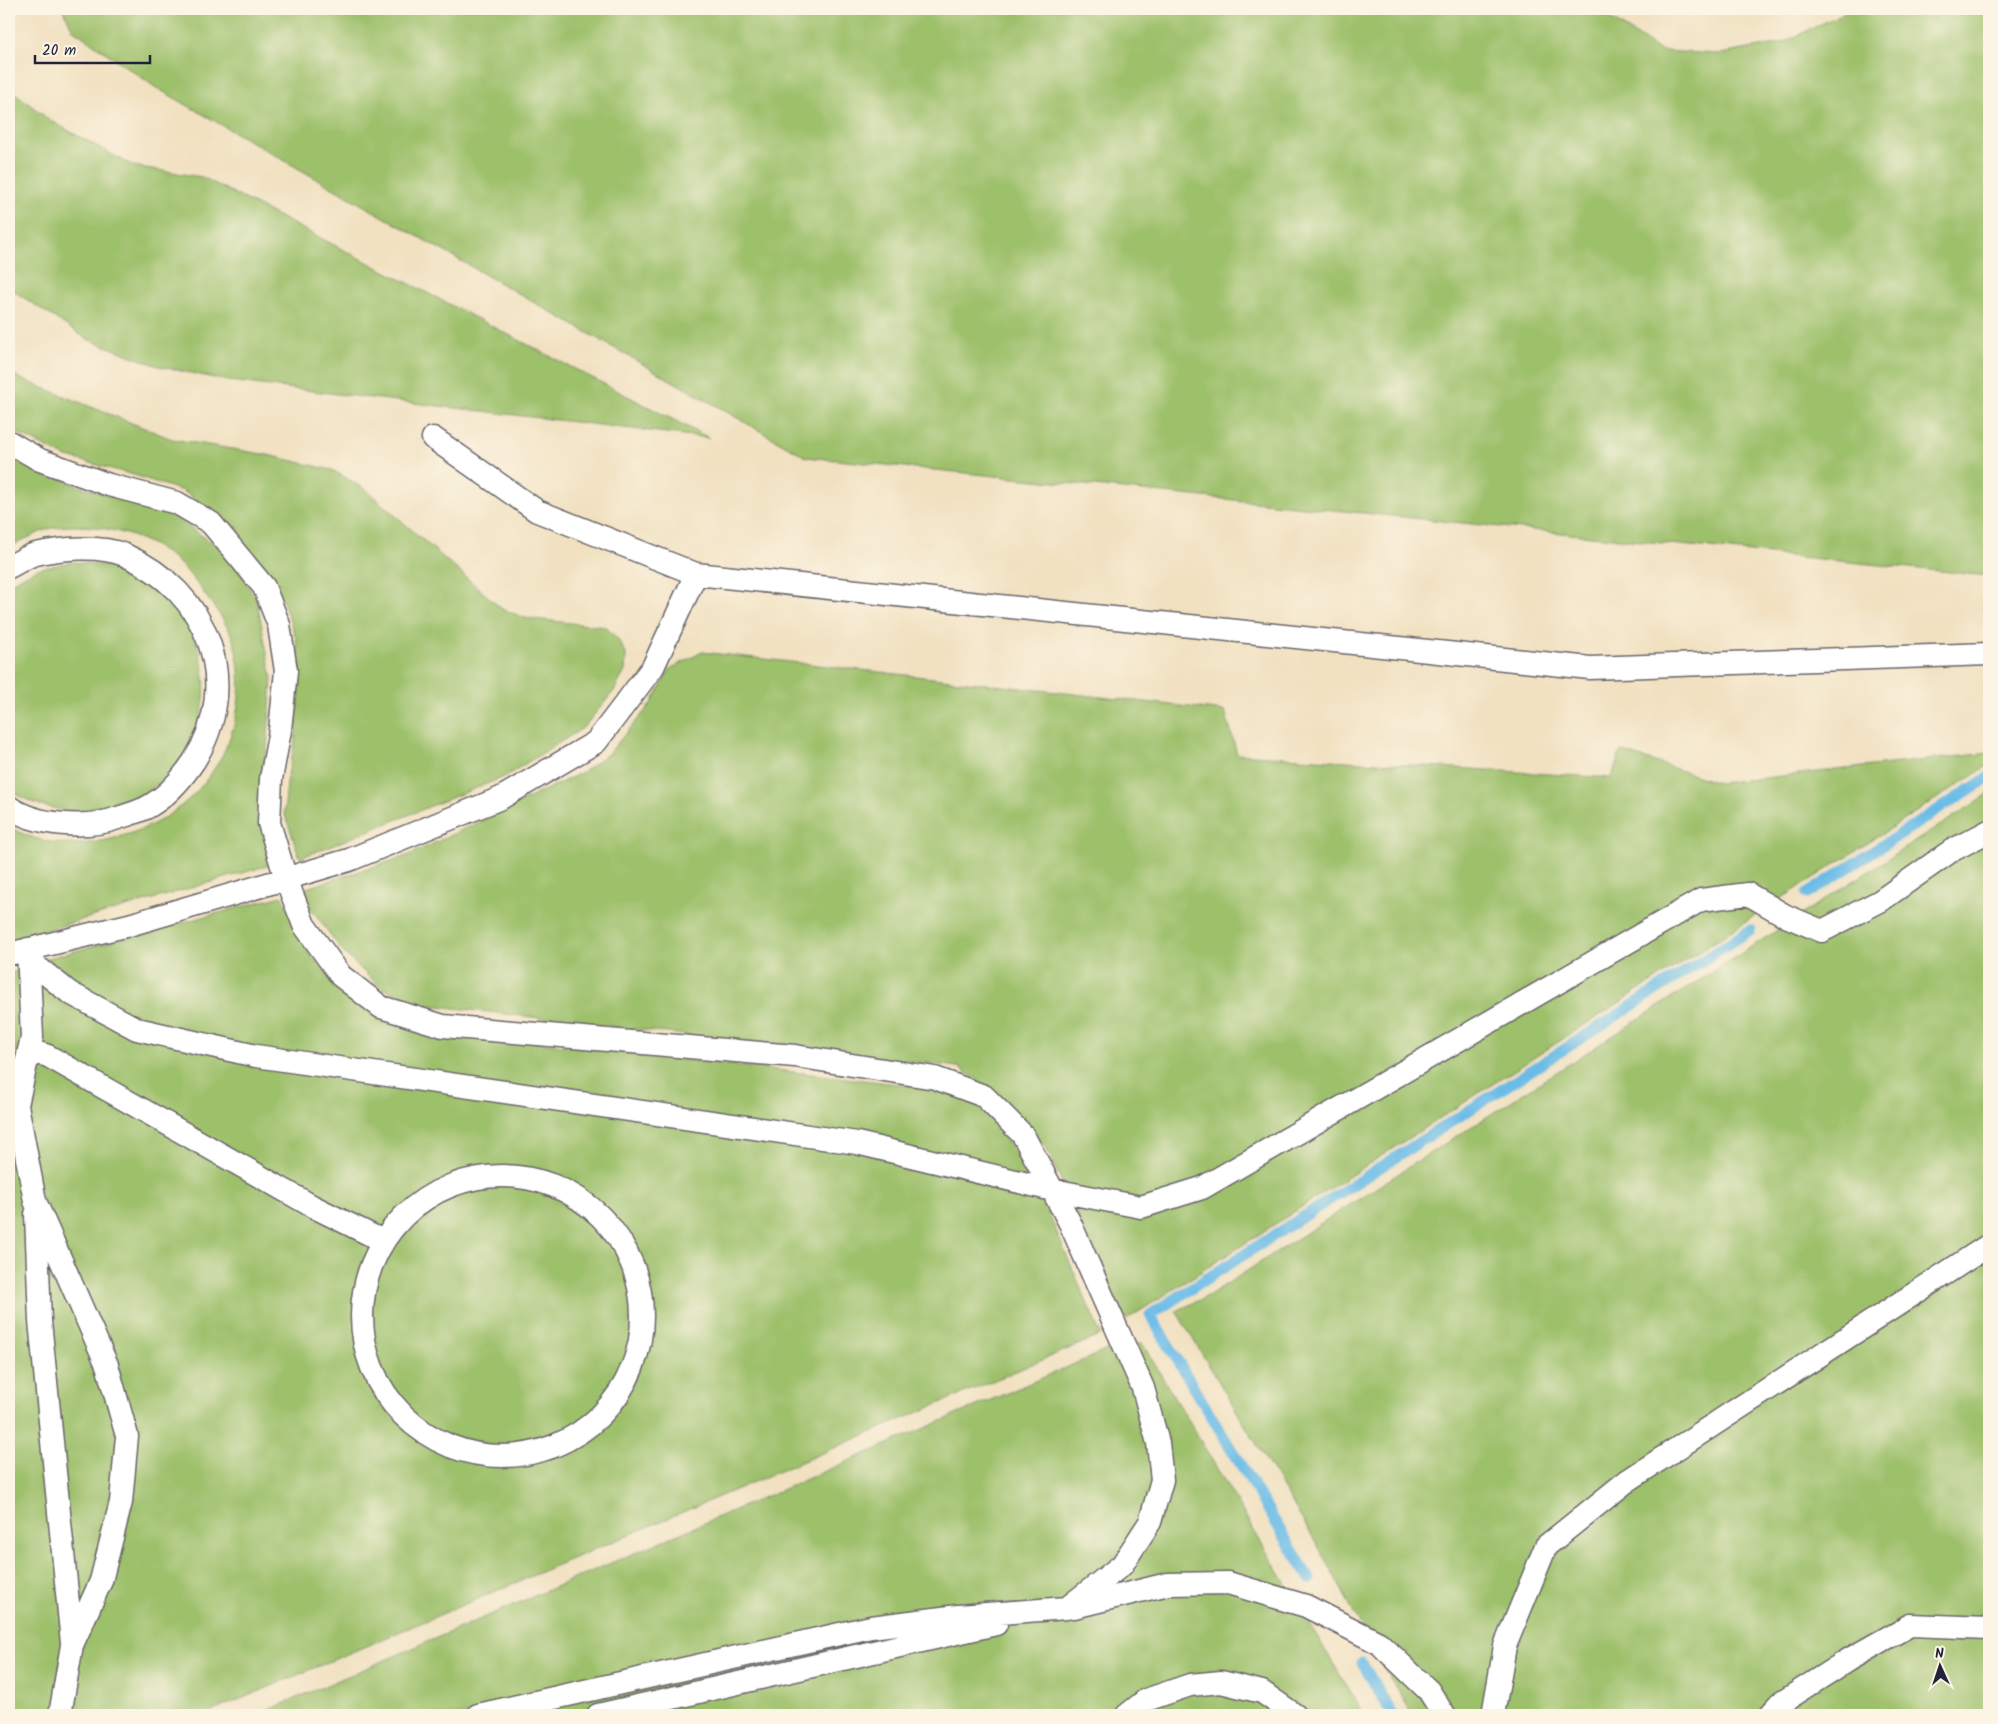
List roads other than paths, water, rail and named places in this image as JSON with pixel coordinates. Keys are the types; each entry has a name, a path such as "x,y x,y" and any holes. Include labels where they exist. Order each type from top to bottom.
{"lane":[{"path":"433,438 537,511 696,574 1590,668 1989,654"},
{"path":"9,442 40,460 109,484 177,503 211,522 264,587 280,625 286,671 280,730 271,779 268,823 286,879 304,925 341,976 381,1007 443,1026 795,1056 935,1078 984,1096 1023,1135 1053,1190 1070,1223 1143,1388 1158,1443 1162,1480 1150,1522 1122,1565 1067,1608 958,1616 871,1627 478,1715"},
{"path":"9,567 34,554 79,547 123,554 164,577 194,610 202,626 213,651 217,696 206,741 192,764 182,779 147,807 104,823 59,825 15,811 9,807"},
{"path":"18,952 129,925 349,860 501,798 596,742 653,667 696,574"},
{"path":"18,952 70,993 137,1029 256,1056 857,1144 1053,1190 1141,1207 1202,1188 1701,900 1748,894 1786,916 1822,931 1880,901 1951,851 1989,831"},
{"path":"18,952 32,1037 18,1105 35,1200 40,1321 72,1645"},
{"path":"29,1050 48,1056 312,1206 383,1241"},
{"path":"499,1176 545,1182 586,1203 618,1236 637,1278 640,1296 642,1324 632,1369 608,1408 573,1437 529,1454 482,1455 438,1441 400,1414 374,1375 361,1330 364,1284 383,1241 413,1207 454,1184 499,1176"},
{"path":"35,1200 107,1365 127,1436 121,1502 101,1580 72,1645 60,1715"},
{"path":"1493,1715 1505,1646 1546,1546 1627,1481 1989,1245"},
{"path":"598,1715 1168,1584 1228,1583 1306,1606 1379,1644 1429,1690 1444,1715"},
{"path":"1770,1715 1781,1703 1848,1660 1910,1624 1989,1628"},
{"path":"1127,1715 1146,1700 1190,1685 1221,1682 1262,1692 1295,1715"}],"waterway":[{"path":"1807,894 1989,777"},
{"path":"1310,1579 1150,1315 1750,930"},
{"path":"1362,1663 1393,1715"}]}
